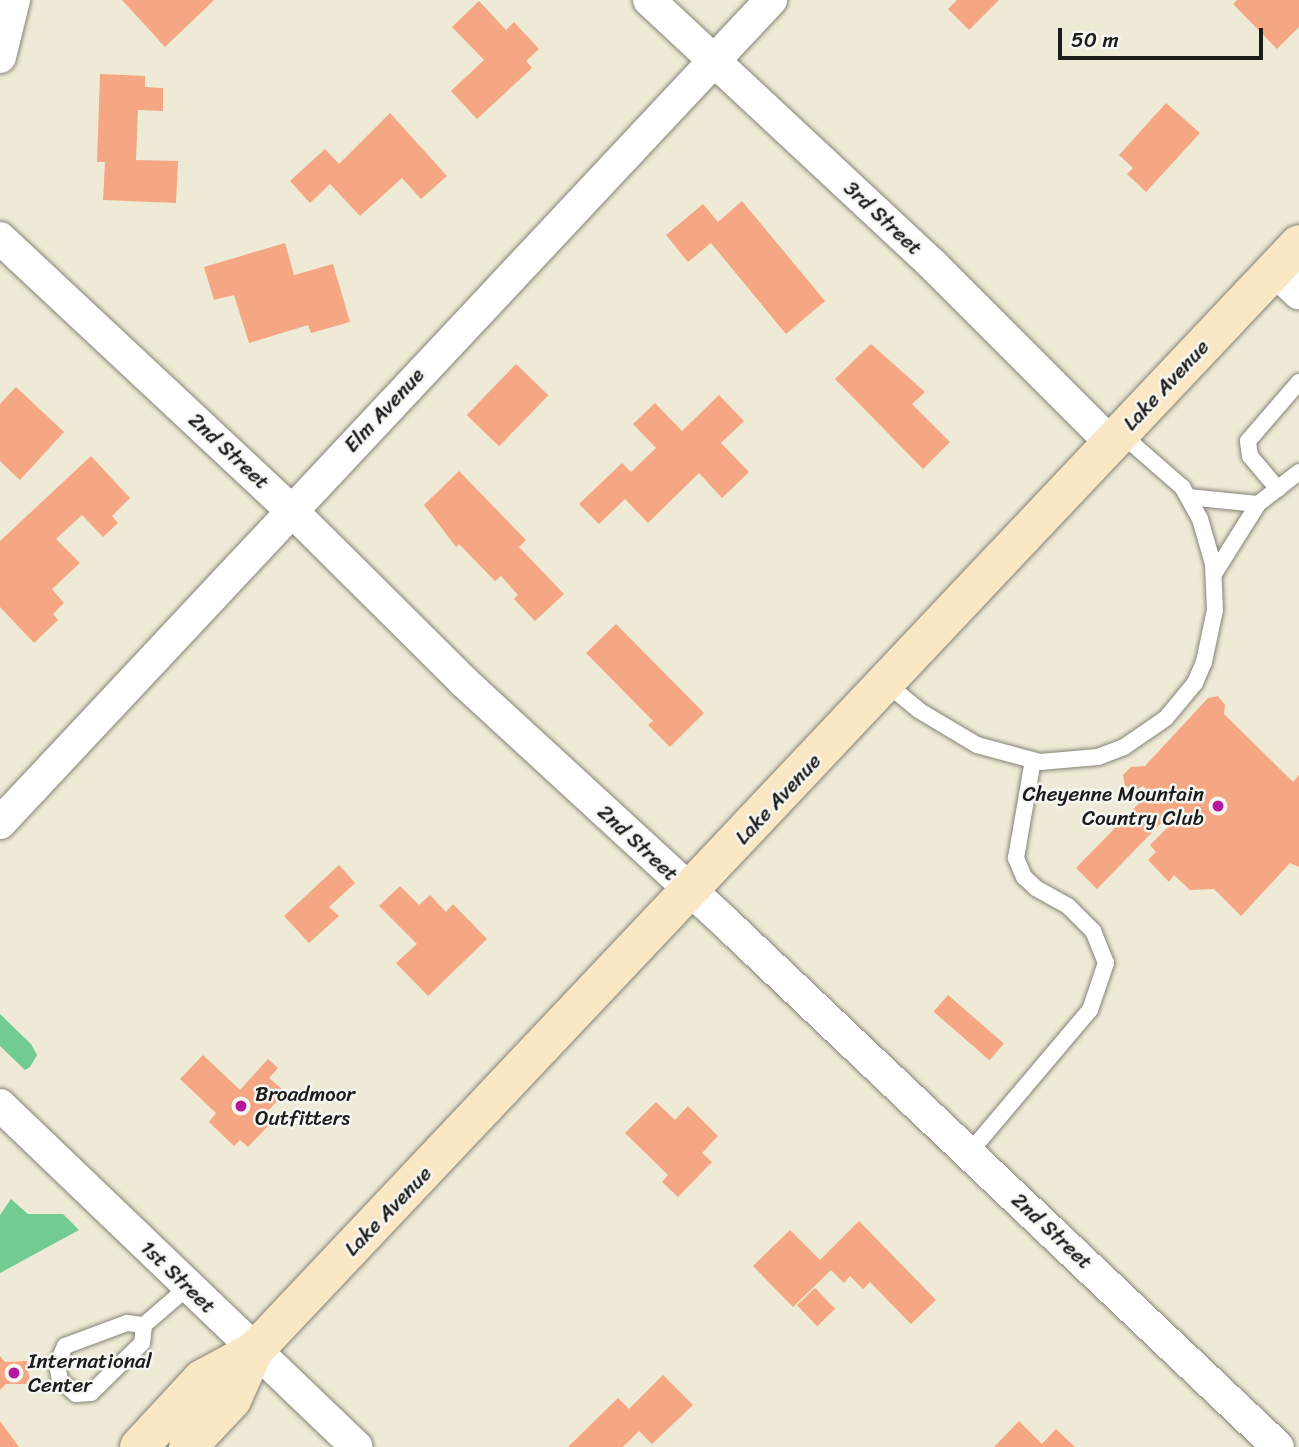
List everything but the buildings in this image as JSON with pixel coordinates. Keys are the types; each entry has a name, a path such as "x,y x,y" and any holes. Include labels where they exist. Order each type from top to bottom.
{"main road":[{"name":"Lake Avenue","path":"139,1447 202,1379 254,1351 691,892 1115,438 1291,269"},
{"name":"Lake Avenue","path":"188,1447 232,1400 254,1351"}],"street":[{"path":"0,57 14,0"},
{"name":"3rd Street","path":"649,0 1115,438"},
{"name":"Elm Avenue","path":"0,823 290,509 771,0"},
{"name":"2nd Street","path":"0,238 290,509 463,681 969,1153 1278,1447"},
{"name":"1st Street","path":"0,1105 357,1447"}],"lane":[{"path":"1278,489 1266,481 1250,456 1248,440 1299,382"},
{"path":"886,683 920,711 977,745 1033,760 1074,762 1098,757 1124,747 1166,718 1195,683 1204,662 1214,610 1214,574 1203,529 1188,497 1154,459 1115,438"},
{"path":"1214,574 1258,504 1299,472"},
{"path":"1188,497 1258,504"},
{"path":"969,1153 1090,1010 1106,963 1093,931 1068,906 1036,888 1024,877 1016,858 1033,760"},
{"path":"145,1325 127,1323 65,1346 57,1364 60,1380 76,1394 91,1393 142,1343 145,1325 188,1287"}],"green space":[{"path":"0,1014 31,1044 37,1055 25,1070 0,1046"},
{"path":"11,1199 28,1214 63,1214 79,1230 0,1273 0,1215"}],"place":[{"name":"Cheyenne Mountain Country Club","path":"1218,806"},
{"name":"Broadmoor Outfitters","path":"241,1106"},
{"name":"International Center","path":"14,1373"}]}
